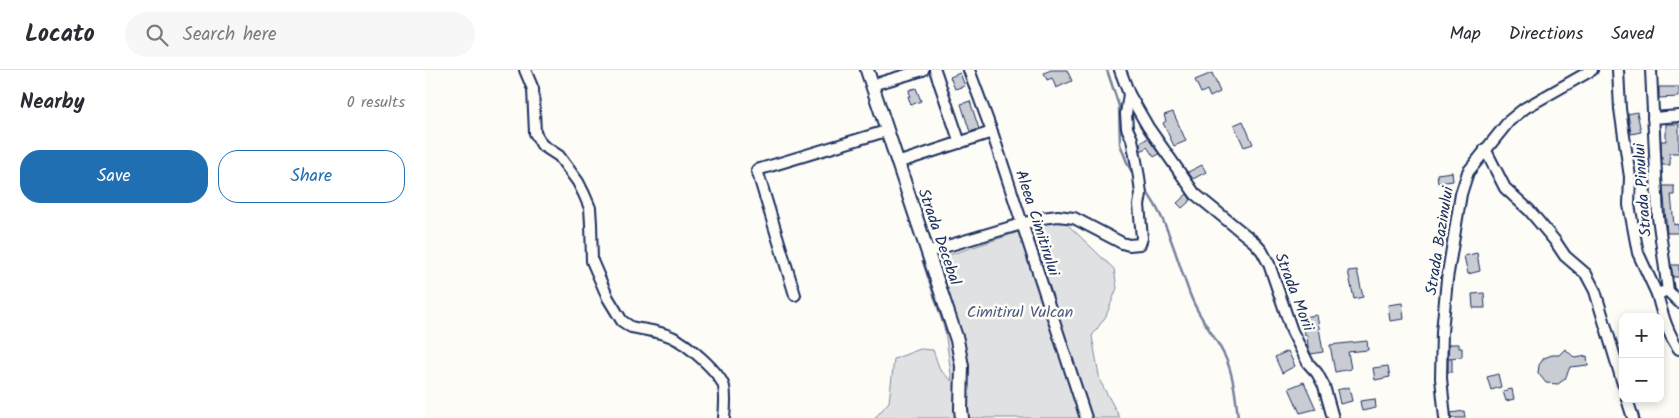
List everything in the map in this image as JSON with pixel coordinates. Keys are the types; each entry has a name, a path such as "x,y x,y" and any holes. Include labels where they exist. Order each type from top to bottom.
{"street":[{"path":"525,70 533,89 535,134 537,139 565,163 578,182 590,208 592,261 608,298 622,321 627,325 662,333 674,338 715,371 724,386 724,418"},
{"name":"Strada Decebal","path":"867,70 957,340 962,366 961,409 963,418"},
{"path":"872,86 923,70"},
{"path":"935,70 960,143"},
{"name":"Aleea Cimitirului","path":"969,70 992,132 1086,418"},
{"name":"Strada Morii","path":"1120,70 1129,94 1148,127 1195,194 1263,251 1292,331 1308,363 1325,386 1333,418"},
{"name":"Strada Bazinului","path":"1445,418 1441,378 1442,332 1447,279 1461,194 1468,172 1509,121 1525,108 1592,70"},
{"path":"1618,70 1620,109 1630,177 1629,205 1638,253 1657,294 1666,325 1679,349"},
{"name":"Strada Pinului","path":"1651,70 1658,217 1668,291"},
{"path":"927,252 1042,218 1065,216 1073,218 1122,243 1129,245 1140,244 1142,238 1139,205 1141,194 1132,140 1127,128 1126,114 1129,94"},
{"path":"1653,118 1679,116"},
{"path":"795,295 757,170 887,131"},
{"path":"897,163 992,132"},
{"path":"1485,149 1505,188 1529,210 1565,256 1586,274 1595,291 1619,371"},
{"path":"1657,294 1668,291 1679,302"},
{"path":"1628,403 1633,418"}],"green space":[{"name":"Cimitirul Vulcan","path":"1058,219 1066,223 1114,269 1117,288 1106,316 1092,336 1100,381 1120,418 875,418 889,402 894,359 920,349 933,350 940,370 952,381 945,331 922,261 937,259"}],"building":[{"path":"1051,70 1067,70 1072,81 1056,88 1052,78 1047,80 1044,73"},
{"path":"960,73 965,86 955,89 950,77"},
{"path":"1212,73 1220,92 1210,97 1207,90 1201,93 1195,80"},
{"path":"1659,87 1679,87 1679,97 1659,98"},
{"path":"916,88 921,101 911,105 908,96 910,96 909,90"},
{"path":"970,101 979,129 970,132 961,104"},
{"path":"1173,112 1186,141 1174,146 1163,123 1166,121 1164,115"},
{"path":"1637,112 1641,132 1631,134 1628,114"},
{"path":"1243,121 1253,144 1244,147 1234,125"},
{"path":"1666,124 1679,124 1679,153 1670,153 1670,165 1662,165 1661,141 1666,141"},
{"path":"1148,138 1159,154 1154,157 1147,147 1141,151 1140,143"},
{"path":"1202,165 1206,172 1193,179 1188,172"},
{"path":"1452,172 1453,181 1438,183 1437,174"},
{"path":"1663,186 1674,186 1674,195 1671,195 1674,225 1678,224 1679,233 1667,233"},
{"path":"1187,194 1191,200 1182,208 1177,203"},
{"path":"1477,253 1480,271 1468,274 1464,256"},
{"path":"1671,265 1679,265 1679,277 1673,277"},
{"path":"1357,270 1363,297 1354,299 1348,271"},
{"path":"1484,293 1485,308 1473,308 1472,294"},
{"path":"1402,303 1404,319 1390,321 1388,305"},
{"path":"1317,315 1323,352 1311,354 1302,317"},
{"path":"1367,341 1368,350 1348,352 1351,369 1335,372 1330,345"},
{"path":"1449,344 1459,344 1459,348 1462,348 1462,357 1448,358"},
{"path":"1565,349 1575,358 1587,356 1588,365 1570,367 1565,379 1558,384 1546,383 1538,373 1539,365 1544,358 1559,355"},
{"path":"1288,351 1295,366 1282,373 1275,357"},
{"path":"1448,359 1452,359 1452,372 1448,372"},
{"path":"1388,366 1390,377 1375,380 1373,368"},
{"path":"1498,374 1501,387 1491,390 1487,377"},
{"path":"1304,382 1316,409 1300,413 1289,388"},
{"path":"1349,387 1352,401 1340,404 1337,390"},
{"path":"1512,389 1514,399 1506,401 1503,391"},
{"path":"1375,399 1376,408 1362,411 1360,401"},
{"path":"1464,411 1465,418 1452,418 1451,413"}],"waterway":[{"path":"1107,70 1119,106 1120,144 1134,176"},
{"path":"1144,188 1166,227 1191,297 1227,361 1233,382 1238,418"}]}
